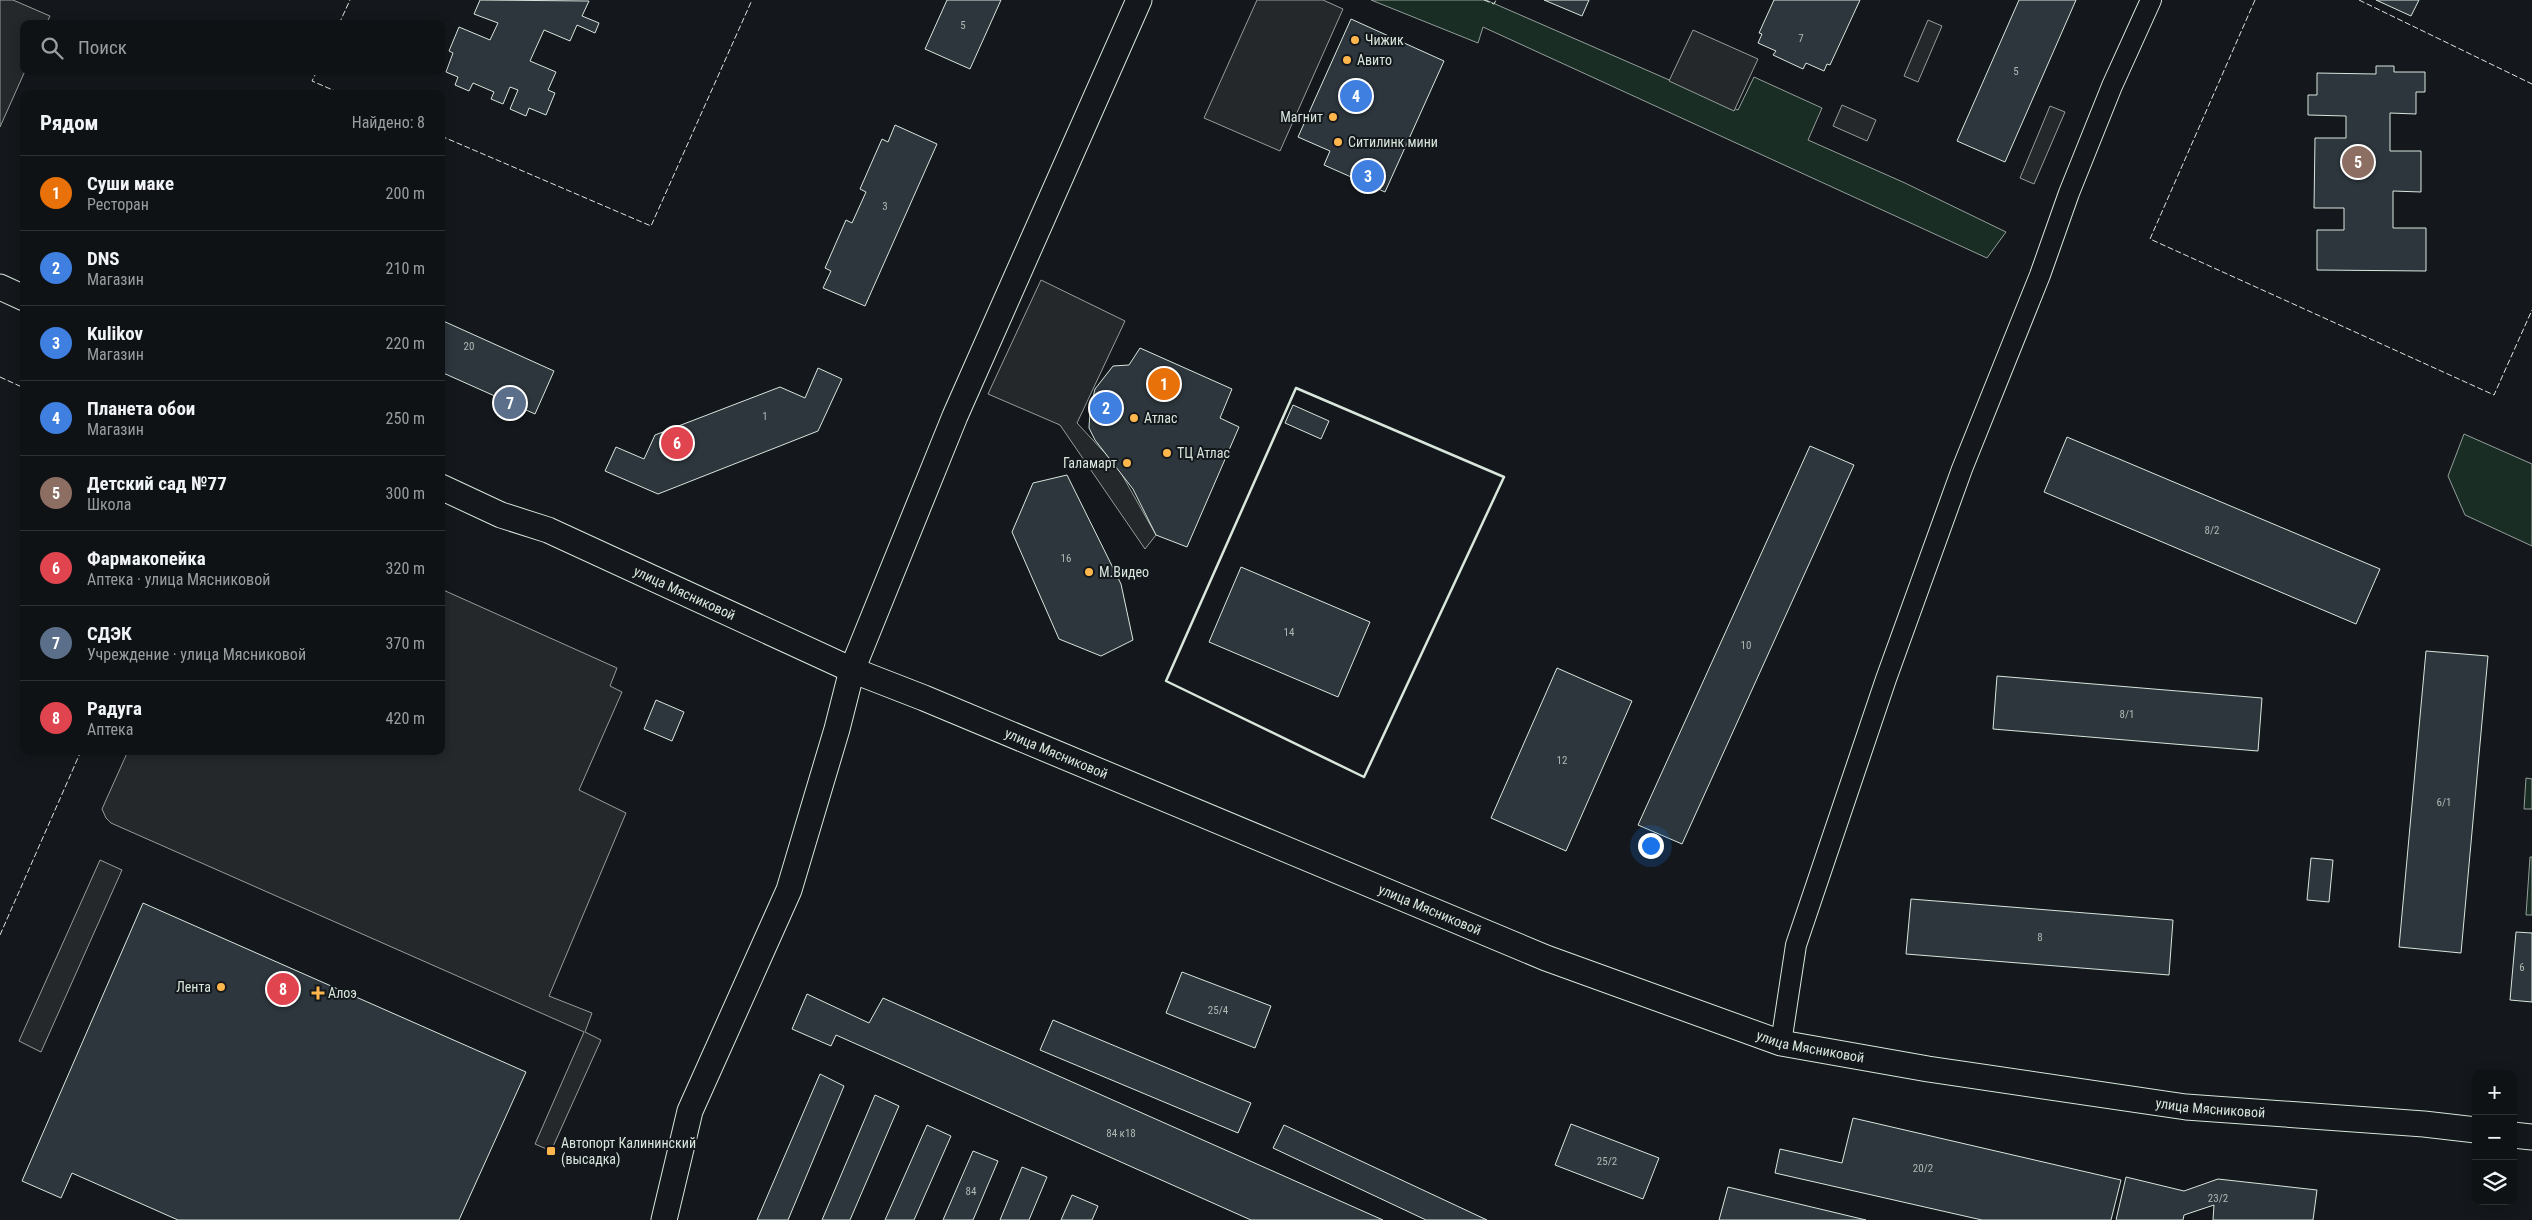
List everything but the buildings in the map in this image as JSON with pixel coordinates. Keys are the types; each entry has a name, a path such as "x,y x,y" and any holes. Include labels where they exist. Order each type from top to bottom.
{"street":[{"path":"664,1220 690,1111 789,890 837,729 852,670 955,416 1139,0"},
{"path":"1781,1043 1796,944 1886,679 1962,469 2040,275 2069,193 2112,86 2151,0"},
{"path":"0,287 20,296"},
{"name":"улица Мясниковой","path":"445,489 501,515 548,530 852,670 924,698 1546,958 1781,1043 1928,1069 2186,1107 2424,1124 2472,1130"},
{"path":"2517,1135 2532,1137"}],"green space":[{"path":"1371,0 1486,0 1738,110 1754,77 1822,108 1808,140 1905,183 2006,232 1987,258 1483,27 1478,43"},
{"path":"2464,434 2532,464 2532,546 2465,515 2448,476"},
{"path":"2526,778 2532,779 2532,809 2524,809"},
{"path":"2530,857 2532,857 2532,915 2526,915"}],"shaded area":[{"path":"0,0 13,0 50,16 48,20 20,20 20,75 23,75 0,127"},
{"path":"1257,0 1323,0 1343,9 1280,151 1204,118"},
{"path":"1928,20 1942,26 1918,82 1904,76"},
{"path":"1693,30 1758,59 1734,111 1669,81"},
{"path":"1842,105 1876,120 1867,141 1833,126"},
{"path":"2050,106 2065,112 2034,184 2020,178"},
{"path":"1041,280 1125,321 1077,423 1117,466 1156,535 1145,549 1060,425 988,394"},
{"path":"445,591 617,668 610,686 622,692 579,790 626,813 549,996 592,1013 585,1032 601,1040 551,1151 535,1144 584,1032 111,823 106,818 102,809 126,755 445,755"},
{"path":"100,860 122,870 41,1052 19,1041"}],"fence":[{"path":"341,20 350,0"},
{"path":"445,138 651,226 752,0"},
{"path":"1484,0 1494,4 1496,0"},
{"path":"2255,0 2150,239 2494,395 2532,310"},
{"path":"2359,0 2532,84"},
{"path":"315,75 312,81 333,90"},
{"path":"0,377 20,386"},
{"path":"0,935 79,755"}],"wall":[{"path":"1296,388 1504,477 1364,777 1166,681 1296,388"}],"place":[{"name":"Чижик","path":"1355,40"},
{"name":"Авито","path":"1347,60"},
{"name":"Планета обои","path":"1356,96"},
{"name":"Магнит","path":"1333,117"},
{"name":"Ситилинк мини","path":"1338,142"},
{"name":"Детский сад №77","path":"2358,162"},
{"name":"Kulikov","path":"1368,176"},
{"name":"Суши маке","path":"1164,384"},
{"name":"СДЭК","path":"510,403"},
{"name":"DNS","path":"1106,408"},
{"name":"Атлас","path":"1134,418"},
{"name":"Фармакопейка","path":"677,443"},
{"name":"ТЦ Атлас","path":"1167,453"},
{"name":"Галамарт","path":"1127,463"},
{"name":"М.Видео","path":"1089,572"},
{"name":"Лента","path":"221,987"},
{"name":"Радуга","path":"283,989"},
{"name":"Алоэ","path":"318,993"},
{"name":"Автопорт Калининский (высадка)","path":"551,1151"}]}
